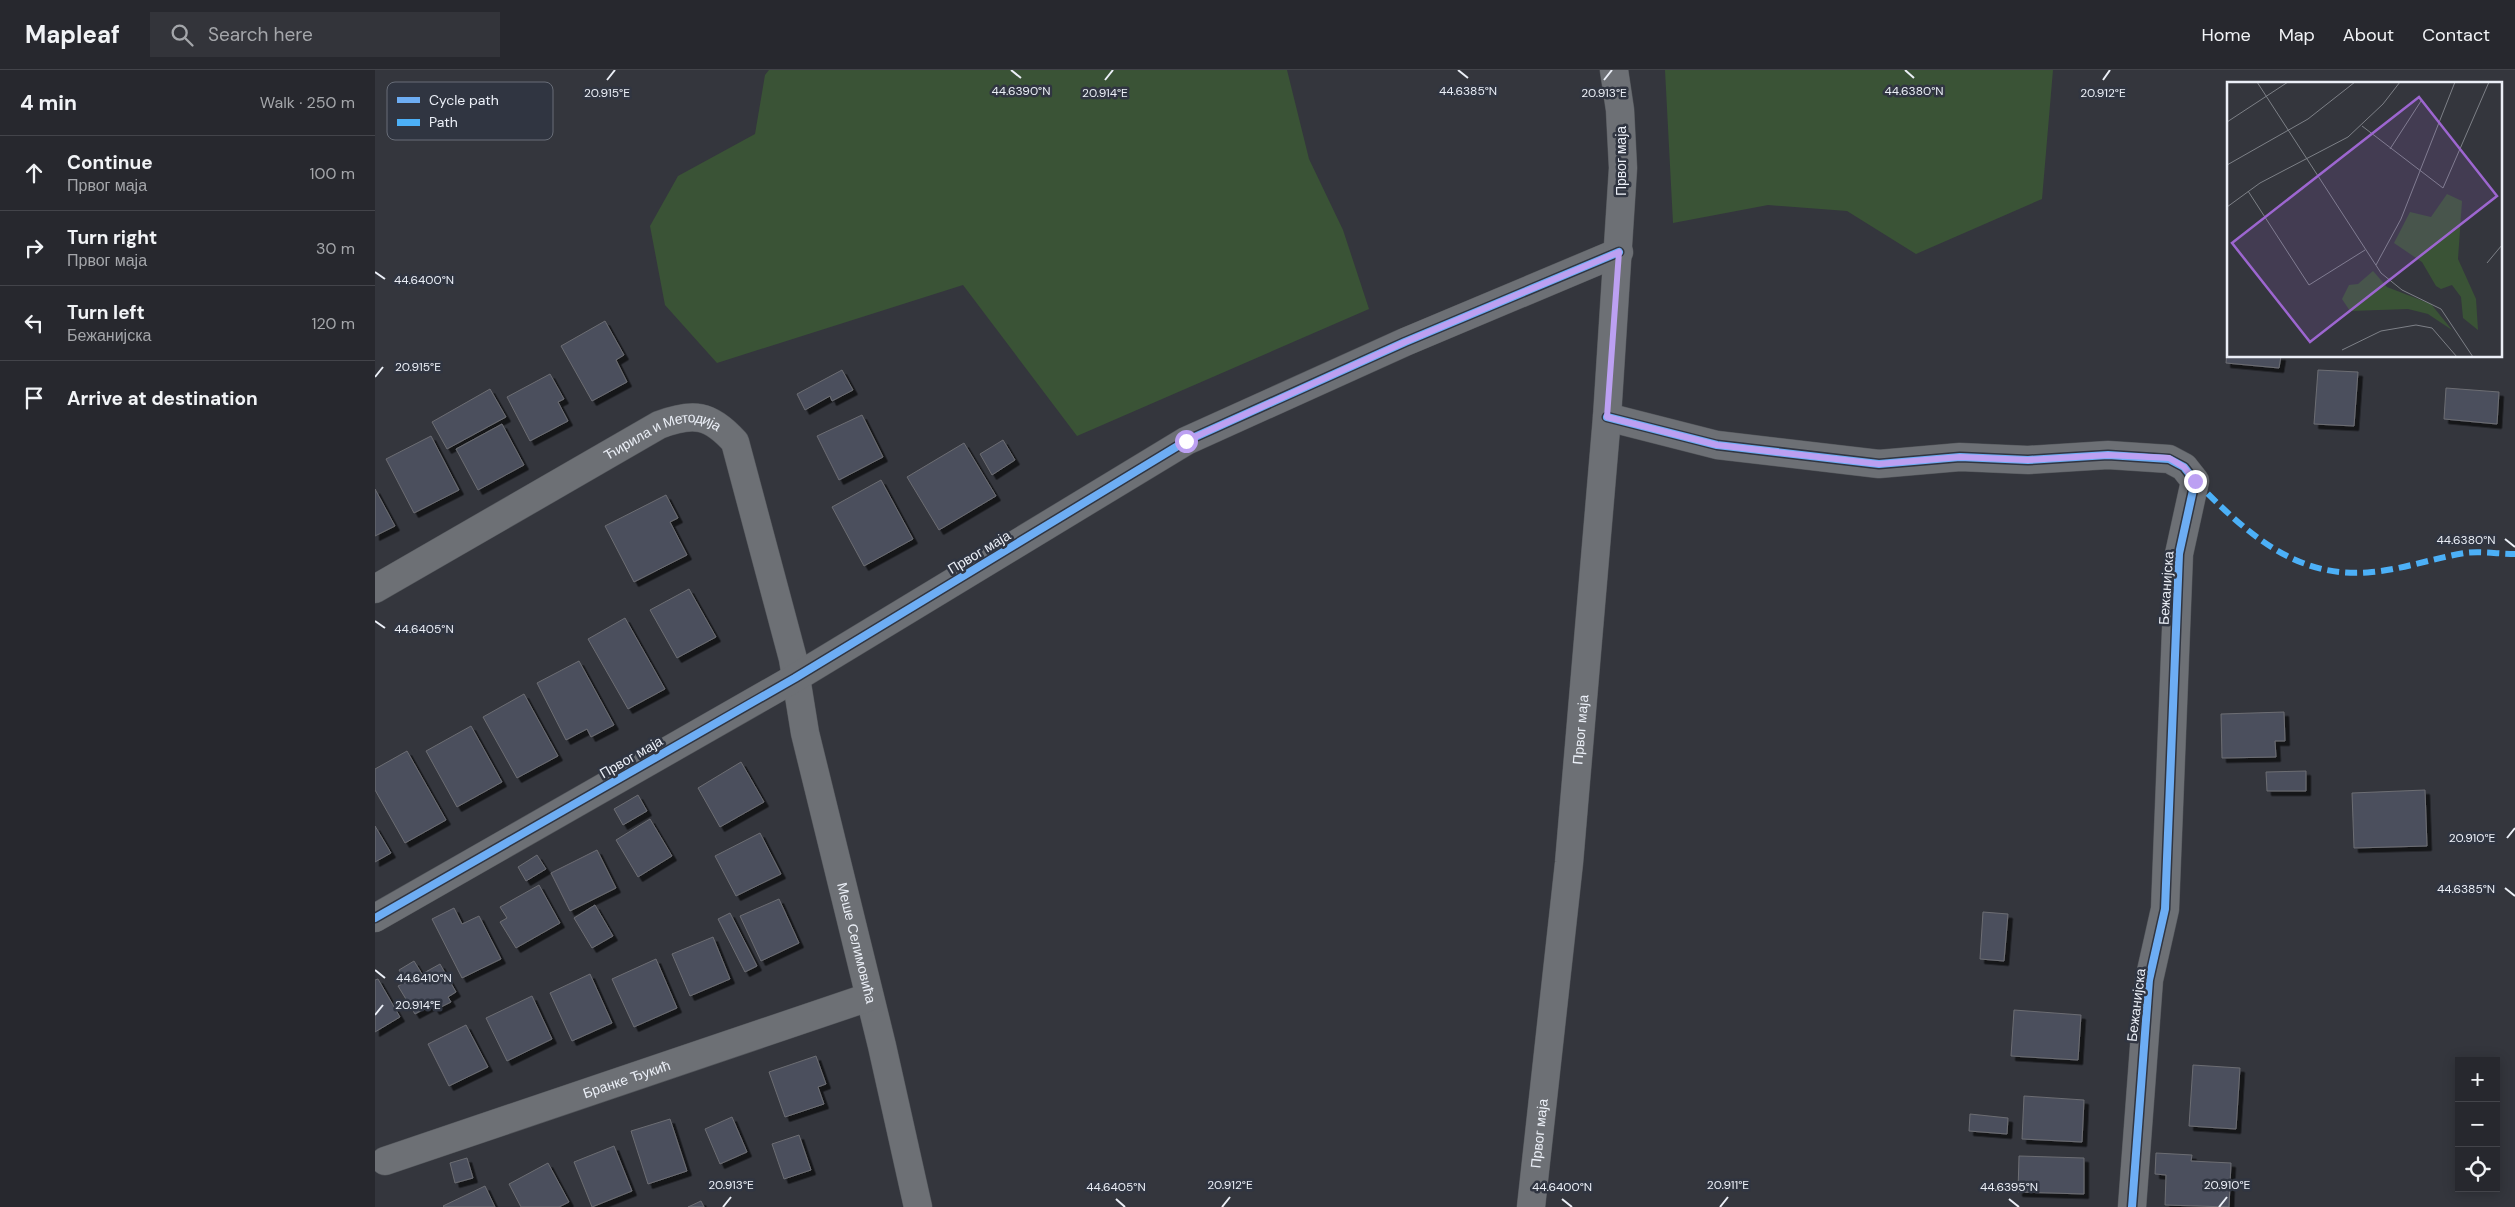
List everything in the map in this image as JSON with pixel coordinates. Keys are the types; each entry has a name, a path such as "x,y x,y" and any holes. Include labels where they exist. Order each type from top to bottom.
{"street":[{"name":"Првог маја","path":"1531,1207 1569,863 1619,252 1623,168 1620,110 1613,70"},
{"name":"Првог маја","path":"375,918 795,678 1186,441 1405,342 1619,252"},
{"name":"Ћирила и Методија","path":"375,590 659,425 679,417 696,417 711,421 735,442 791,650 795,678"},
{"name":"Бежанијска","path":"1607,417 1717,445 1879,464 1960,457 2028,460 2108,455 2169,458 2184,467 2195,481 2179,554 2165,909 2149,980 2132,1207"},
{"name":"Меше Селимовића","path":"795,678 805,733 918,1207"},
{"name":"Бранке Ђукић","path":"385,1161 869,997"}],"green space":[{"path":"769,70 1287,70 1309,159 1343,230 1369,309 1077,436 963,285 717,363 665,305 650,226 678,176 755,134 765,75"},
{"path":"1665,70 2053,70 2042,199 1916,254 1847,211 1768,205 1673,223"}],"building":[{"path":"605,321 624,355 616,360 627,382 592,401 561,346"},
{"path":"2227,352 2227,358 2281,358 2279,368 2226,363"},
{"path":"842,370 853,390 832,401 830,396 805,410 797,394"},
{"path":"2318,370 2358,372 2354,426 2314,424"},
{"path":"550,374 564,399 558,402 568,421 530,441 507,397"},
{"path":"2446,388 2499,392 2497,424 2444,419"},
{"path":"490,389 506,417 447,449 432,422"},
{"path":"862,415 883,457 839,480 817,436"},
{"path":"502,424 524,465 478,490 456,449"},
{"path":"431,436 459,490 414,513 386,459"},
{"path":"1003,440 1015,460 992,475 980,454"},
{"path":"964,443 996,496 939,530 907,477"},
{"path":"881,480 913,539 864,566 832,507"},
{"path":"375,489 395,526 375,536"},
{"path":"666,495 678,518 670,522 687,555 634,582 605,526"},
{"path":"689,589 716,637 677,658 650,610"},
{"path":"625,618 665,689 628,709 588,639"},
{"path":"579,661 614,725 591,737 587,729 566,740 537,683"},
{"path":"524,694 558,756 517,778 483,717"},
{"path":"2284,712 2285,741 2275,741 2276,757 2222,758 2221,714"},
{"path":"471,726 502,782 457,807 426,751"},
{"path":"407,751 446,820 405,843 375,790 375,769"},
{"path":"741,762 764,802 720,827 698,788"},
{"path":"2306,771 2306,791 2267,791 2266,772"},
{"path":"2425,790 2427,846 2354,848 2352,793"},
{"path":"638,795 647,811 623,825 614,809"},
{"path":"650,819 672,856 638,877 616,840"},
{"path":"375,826 391,853 375,862"},
{"path":"760,833 781,874 736,896 715,856"},
{"path":"597,850 616,888 570,911 551,873"},
{"path":"537,855 546,869 526,881 518,867"},
{"path":"539,885 560,923 516,948 500,922 507,918 500,907"},
{"path":"779,899 799,943 761,961 740,916"},
{"path":"595,905 613,936 592,948 574,918"},
{"path":"454,908 462,924 479,916 501,959 462,978 432,919"},
{"path":"1983,912 2008,914 2004,961 1980,959"},
{"path":"730,913 757,966 745,972 718,919"},
{"path":"713,937 730,979 690,996 672,954"},
{"path":"656,959 677,1008 634,1027 612,979"},
{"path":"414,961 422,974 440,964 456,992 448,997 451,1002 435,1010 432,1005 415,1014 398,986 406,982 399,970"},
{"path":"590,974 612,1023 572,1041 550,993"},
{"path":"378,979 400,1017 375,1032 375,980"},
{"path":"532,996 552,1039 507,1061 486,1018"},
{"path":"2014,1010 2081,1015 2078,1060 2011,1056"},
{"path":"466,1025 488,1067 449,1086 428,1044"},
{"path":"816,1056 826,1084 818,1087 824,1104 785,1117 769,1072"},
{"path":"2193,1065 2240,1068 2236,1129 2189,1126"},
{"path":"2024,1096 2084,1100 2082,1142 2022,1139"},
{"path":"1970,1114 2008,1118 2007,1134 1969,1131"},
{"path":"732,1117 747,1152 720,1164 705,1129"},
{"path":"670,1119 687,1171 648,1184 631,1131"},
{"path":"799,1135 811,1170 784,1179 772,1144"},
{"path":"614,1146 632,1191 592,1207 574,1162"},
{"path":"2156,1153 2192,1155 2191,1161 2231,1163 2229,1207 2165,1205 2166,1175 2155,1174"},
{"path":"2019,1156 2084,1158 2084,1194 2018,1192"},
{"path":"467,1158 473,1178 455,1183 450,1163"},
{"path":"548,1163 569,1202 559,1207 521,1207 509,1184"},
{"path":"485,1186 495,1207 443,1206"},
{"path":"701,1201 704,1207 688,1207"}],"marked path":[{"path":"2195,481 2253,534 2295,560 2319,568 2344,572 2372,572 2465,553 2515,554"}],"cycle path":[{"path":"375,918 795,678 1186,441 1405,342 1619,252"},
{"path":"1607,417 1717,445 1879,464 1960,457 2028,460 2108,455 2169,459 2184,467 2195,481 2179,554 2165,909 2149,980 2132,1207"}],"route":[{"path":"1186,441 1405,342 1619,252 1607,417 1717,445 1879,464 1960,457 2028,460 2108,455 2169,458 2184,467 2195,481"}]}
